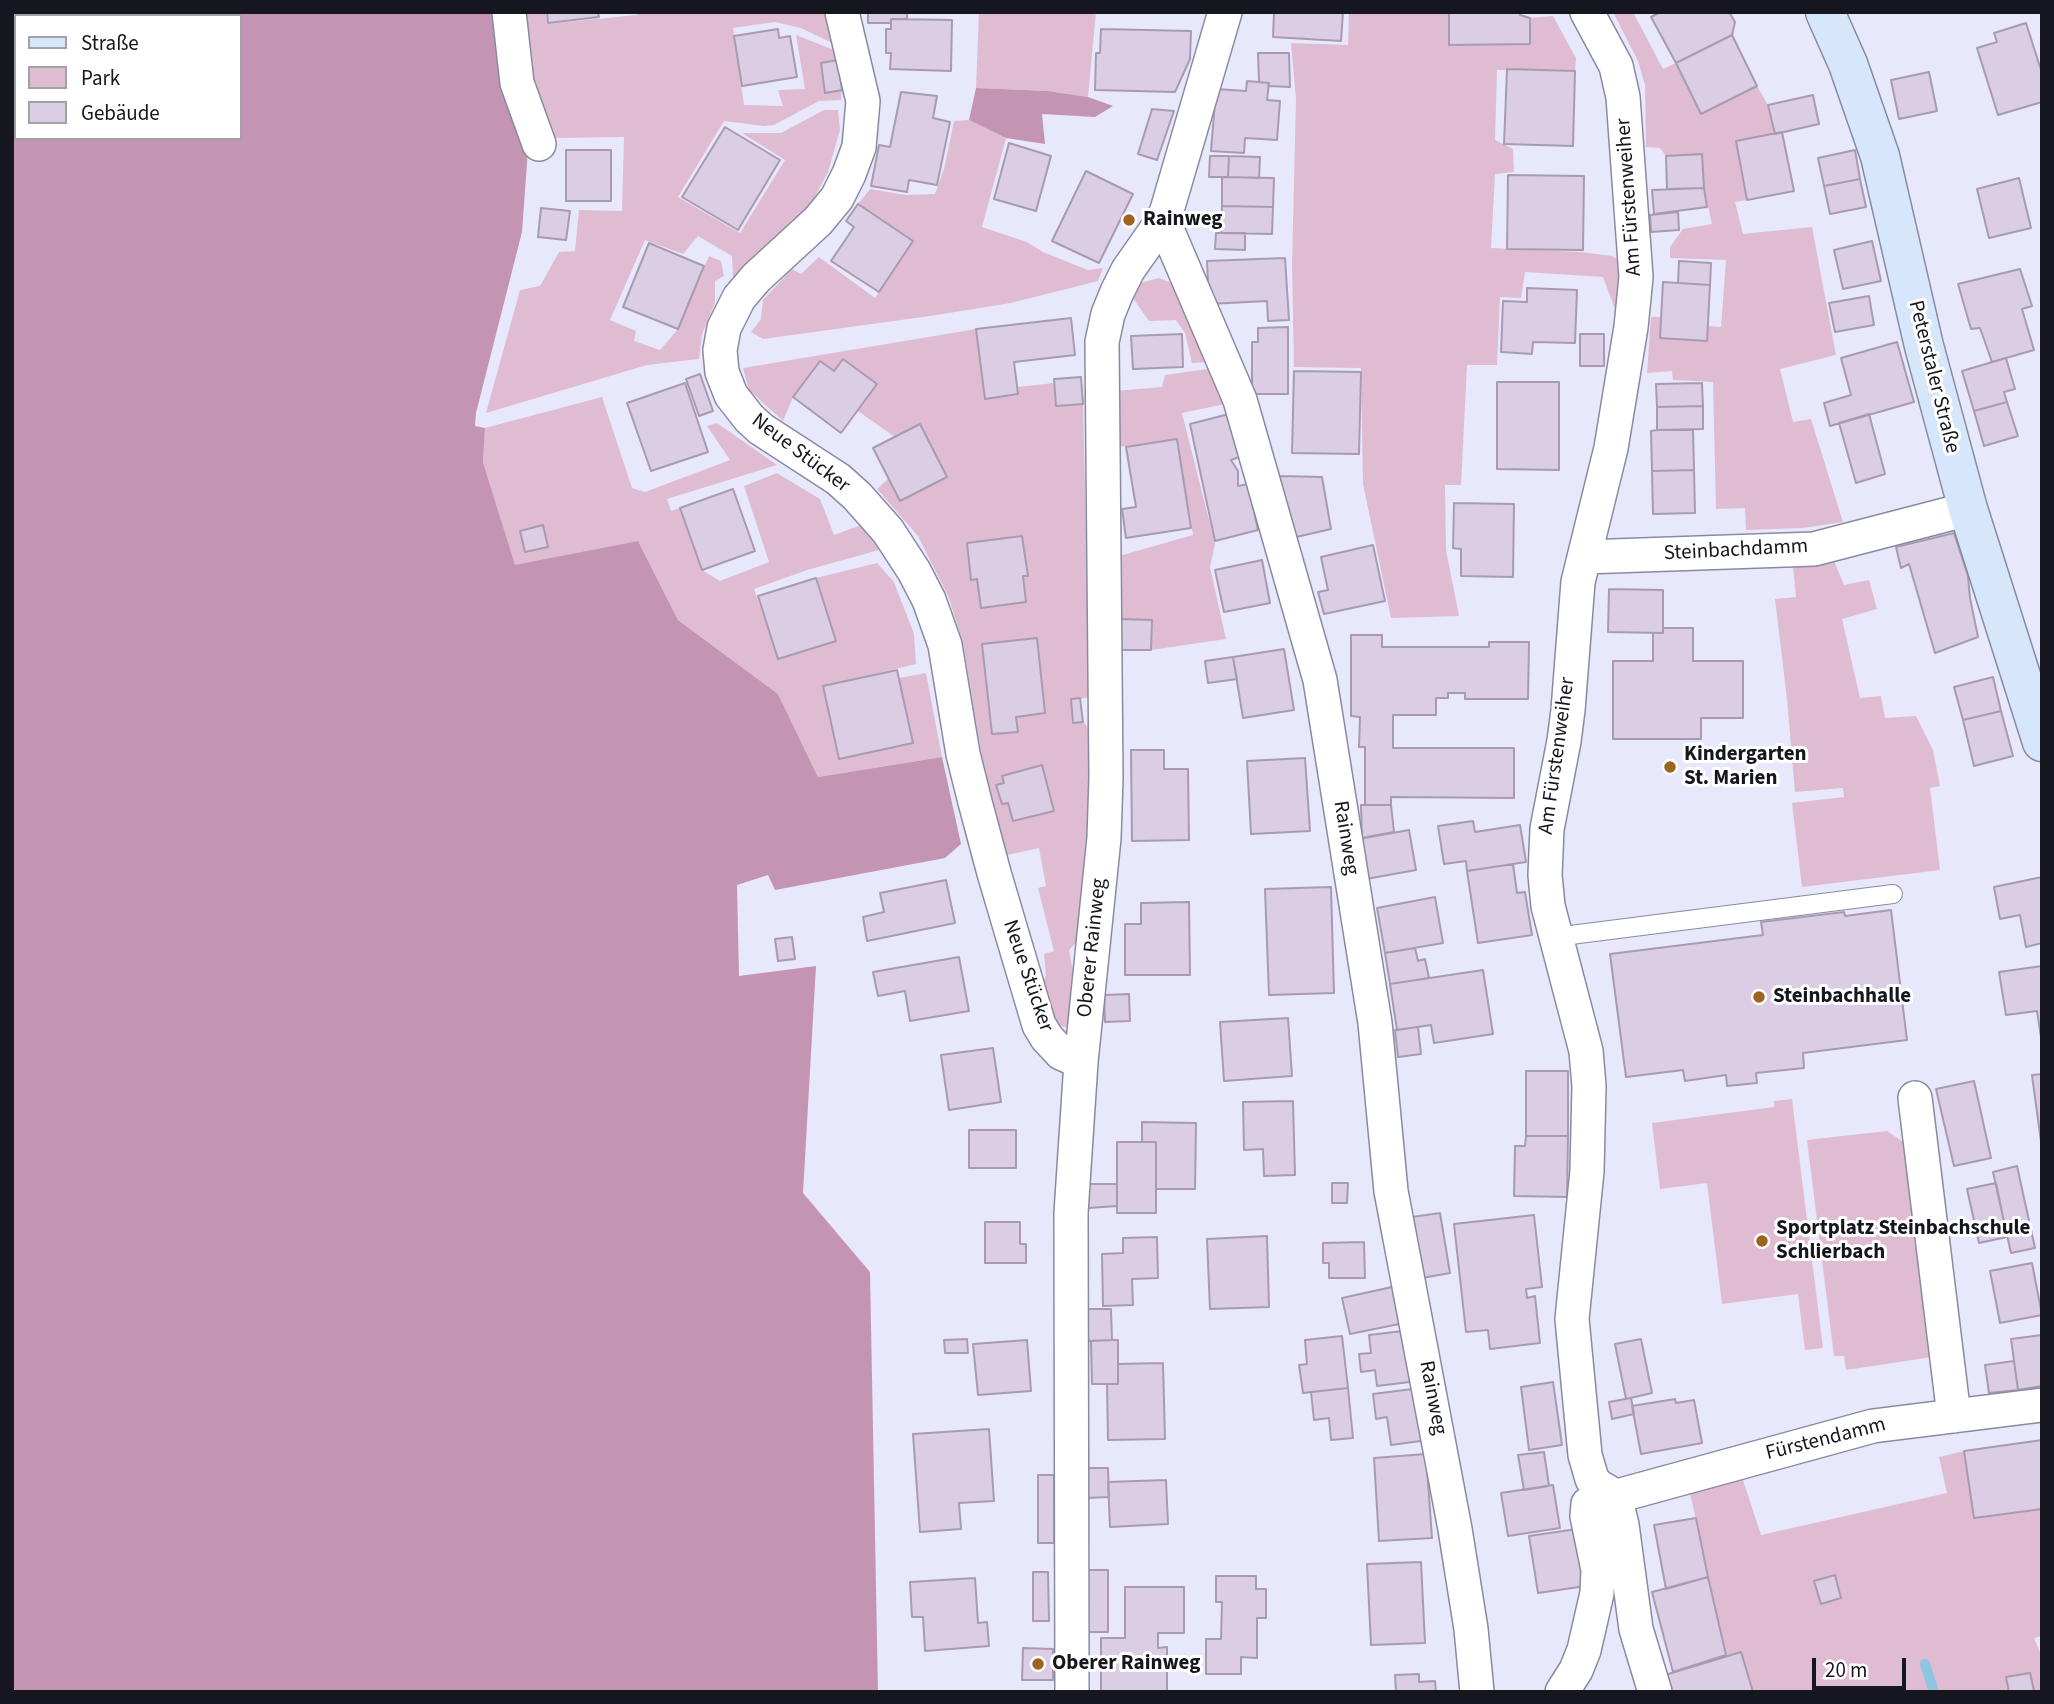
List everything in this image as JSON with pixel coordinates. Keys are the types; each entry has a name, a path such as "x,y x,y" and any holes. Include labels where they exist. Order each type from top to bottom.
{"main road":[{"name":"Peterstaler Straße","path":"1825,12 1848,64 1880,156 1923,346 1968,509 2034,688 2042,742"}],"street":[{"path":"509,12 517,83 538,145"},
{"name":"Neue Stücker","path":"842,12 863,101 856,156 837,198 818,221 756,278 739,298 724,328 720,350 722,372 731,395 749,418 761,429 838,479 857,496 888,531 914,571 929,600 945,645 963,754 994,873 1039,1025 1060,1053 1081,1062"},
{"path":"1163,220 1179,175 1225,12"},
{"name":"Am Fürstenweiher","path":"1587,12 1616,66 1623,97 1636,277 1612,448 1575,602 1564,741 1545,848 1548,906 1586,1051 1590,1099 1587,1171 1572,1319 1578,1397 1588,1469 1598,1486 1615,1496"},
{"name":"Oberer Rainweg","path":"1072,1692 1071,1231 1081,1062 1104,838 1106,790 1102,342 1116,292 1163,220"},
{"name":"Rainweg","path":"1163,220 1240,400 1325,703 1375,1023 1391,1191 1453,1516 1471,1629 1477,1692"},
{"name":"Steinbachdamm","path":"1584,556 1814,549 1968,509"},
{"path":"1914,1098 1954,1416"},
{"name":"Fürstendamm","path":"1615,1496 1847,1432 1890,1423 2042,1405"},
{"path":"1562,1692 1577,1670 1597,1593 1598,1570 1587,1516 1588,1504 1615,1496 1622,1525 1636,1629 1655,1692"}],"lane":[{"path":"1555,937 1893,894"}],"green space":[{"path":"518,12 546,12 547,24 637,15 637,12 825,12 830,18 835,43 801,28 775,22 733,28 744,105 783,106 778,90 805,89 796,35 834,50 842,90 841,100 819,101 774,125 724,121 678,197 740,233 785,160 742,133 781,133 824,110 838,110 840,130 828,172 811,204 742,271 725,296 724,290 733,278 732,256 698,236 683,254 645,240 610,320 636,331 634,341 660,350 678,329 709,256 721,261 724,276 715,281 715,303 702,334 699,359 647,365 486,413 520,290 540,286 559,252 575,251 579,210 622,211 624,137 552,138 523,79"},
{"path":"979,12 1096,12 1088,97 1048,91 976,88"},
{"path":"1349,12 1449,12 1449,44 1530,18 1553,16 1576,58 1575,71 1497,70 1495,140 1513,149 1514,172 1495,174 1491,248 1581,252 1612,256 1622,262 1616,312 1603,277 1525,272 1521,298 1500,297 1497,365 1467,365 1461,485 1445,485 1446,550 1459,616 1391,618 1363,484 1361,368 1294,367 1292,265 1296,99 1291,43 1348,45"},
{"path":"1613,12 1633,12 1663,69 1676,63 1701,114 1757,86 1768,105 1775,134 1736,142 1747,200 1735,202 1743,234 1812,227 1836,355 1780,369 1793,422 1811,419 1843,522 1803,528 1746,530 1745,508 1716,509 1713,382 1673,380 1672,371 1647,373 1651,317 1661,317 1661,338 1707,341 1708,326 1721,327 1726,260 1670,258 1670,247 1683,229 1712,224 1704,188 1702,154 1666,156 1660,148 1646,147 1645,85 1638,61"},
{"path":"969,120 1006,138 982,227 1027,242 1043,252 1088,270 1103,268 1098,281 1011,303 930,316 763,339 751,332 761,319 763,300 792,269 801,274 819,257 875,298 912,241 858,204 870,189 906,195 935,194 944,169 954,121"},
{"path":"1159,278 1174,284 1210,362 1192,363 1185,333 1176,320 1149,321 1130,294 1140,283"},
{"path":"976,329 985,399 1018,395 1017,387 1054,383 1056,405 1083,404 1090,697 1080,699 1083,722 1090,729 1092,828 1077,942 1069,950 1074,977 1069,1028 1055,1025 1043,981 1046,976 1044,954 1054,951 1038,888 1046,886 1039,848 1007,855 984,771 963,643 949,598 918,536 877,489 889,478 901,501 947,477 920,424 895,437 858,411 877,384 844,359 834,371 793,397 783,421 749,390 743,368","holes":["1022,536 1028,575 1023,576 1026,602 981,608 977,579 971,580 967,543","1037,638 1045,713 1016,717 1017,732 992,734 982,644","1042,765 1054,811 1013,821 1008,803 1002,804 997,785 1004,783 1002,776"]},
{"path":"1214,368 1225,404 1182,413 1215,544 1210,567 1226,639 1151,650 1152,620 1120,619 1119,556 1193,535 1177,439 1118,447 1116,391 1162,387 1165,375"},
{"path":"602,397 632,488 645,492 730,460 707,426 717,423 777,465 667,499 671,511 680,508 702,570 720,581 769,562 744,486 777,473 820,499 834,535 864,524 879,550 807,570 754,589 779,659 836,641 816,578 877,563 894,582 914,634 916,664 823,686 838,758 899,678 926,673 942,757 818,777 778,694 678,620 638,541 515,566 483,462 485,428"},
{"path":"1834,561 1844,585 1869,580 1877,609 1842,619 1860,698 1881,696 1885,718 1916,716 1933,750 1940,786 1930,788 1940,870 1802,887 1792,803 1844,797 1843,788 1795,792 1775,599 1796,597 1793,567"},
{"name":"Sportplatz Steinbachschule Schlierbach","path":"1792,1099 1823,1348 1805,1350 1798,1294 1722,1304 1707,1183 1660,1189 1652,1123 1774,1107 1774,1101"},
{"path":"1887,1131 1908,1145 1918,1232 1914,1233 1914,1240 1915,1248 1920,1248 1932,1357 1846,1370 1844,1356 1834,1356 1807,1140"},
{"path":"1964,1451 1974,1518 2042,1509 2042,1636 2034,1638 2042,1657 2042,1692 1753,1692 1741,1652 1726,1655 1690,1493 1742,1477 1761,1535 1947,1493 1939,1457"}],"shaded area":[{"path":"12,12 501,12 528,150 522,232 475,426 485,428 483,462 515,565 638,541 678,620 778,694 818,777 942,757 961,844 945,858 775,890 768,875 737,885 739,976 816,966 803,1193 870,1272 878,1692 12,1692"},
{"path":"976,88 1048,91 1088,97 1113,106 1095,117 1042,114 1045,144 1006,138 969,120"}],"building":[{"path":"547,12 598,12 599,17 548,23"},
{"path":"868,12 907,12 907,19 891,19 891,23 868,23"},
{"path":"1274,12 1343,12 1341,41 1273,37"},
{"path":"1449,12 1520,12 1520,15 1530,18 1530,44 1449,45"},
{"path":"1661,12 1729,12 1735,22 1732,35 1676,63 1651,17"},
{"path":"891,19 952,20 951,71 890,69 891,53 886,53 886,29 891,29"},
{"path":"2026,23 2042,73 2042,102 1998,115 1977,48 1997,42 1994,33"},
{"path":"778,29 779,38 790,36 797,77 742,86 734,36"},
{"path":"1101,29 1191,31 1190,59 1175,92 1095,90 1096,53 1100,53"},
{"path":"1732,35 1757,86 1701,114 1676,63"},
{"path":"1258,53 1289,53 1290,87 1268,86 1269,83 1259,82"},
{"path":"838,60 842,90 825,93 821,63"},
{"path":"1507,69 1575,71 1573,146 1504,144"},
{"path":"1929,72 1937,111 1899,119 1891,80"},
{"path":"1247,81 1269,83 1267,100 1280,101 1277,140 1245,138 1244,153 1211,151 1216,89 1246,91"},
{"path":"901,92 937,96 933,118 950,122 937,185 909,180 907,192 871,186 879,145 890,147"},
{"path":"1813,95 1819,124 1775,134 1768,105"},
{"path":"1152,109 1174,111 1157,160 1138,154"},
{"path":"725,127 780,160 738,230 682,197"},
{"path":"1782,132 1794,191 1747,200 1736,141"},
{"path":"1009,143 1051,156 1036,211 994,199"},
{"path":"566,150 611,150 611,201 566,201"},
{"path":"1855,150 1860,179 1824,186 1818,158"},
{"path":"1702,154 1704,188 1667,189 1666,156"},
{"path":"1210,156 1229,156 1228,177 1209,177"},
{"path":"1229,156 1260,157 1259,178 1228,177"},
{"path":"1086,171 1133,194 1099,263 1052,241"},
{"path":"1508,175 1584,176 1583,250 1507,249"},
{"path":"1222,177 1274,178 1273,207 1222,206"},
{"path":"2019,178 2031,228 1989,238 1977,189"},
{"path":"1860,179 1866,207 1830,214 1824,186"},
{"path":"1704,188 1707,207 1654,214 1652,190"},
{"path":"858,204 913,241 879,292 831,261 854,227 846,221"},
{"path":"1222,206 1273,207 1272,234 1221,233"},
{"path":"541,208 570,211 566,240 538,237"},
{"path":"1678,212 1679,230 1651,232 1650,215"},
{"path":"1216,233 1245,233 1245,250 1215,249"},
{"path":"1872,241 1881,281 1843,289 1834,250"},
{"path":"649,243 704,266 678,329 623,307"},
{"path":"1285,258 1289,320 1268,321 1267,301 1209,304 1207,261"},
{"path":"1679,261 1711,263 1710,285 1678,283"},
{"path":"2020,269 2032,306 2022,309 2034,350 1992,362 1980,328 1971,329 1958,284"},
{"path":"1663,282 1710,285 1707,341 1660,338"},
{"path":"1527,288 1577,290 1575,343 1533,342 1532,354 1501,352 1503,301 1527,302"},
{"path":"1869,296 1874,325 1835,332 1829,303"},
{"path":"1071,318 1075,355 1014,362 1018,394 985,399 976,329"},
{"path":"1288,327 1288,394 1252,394 1252,342 1258,342 1258,328"},
{"path":"1182,334 1183,367 1133,369 1131,336"},
{"path":"1580,334 1604,334 1604,366 1580,366"},
{"path":"1897,342 1914,402 1830,426 1824,403 1851,395 1841,358"},
{"path":"2006,358 2015,389 2004,392 2007,402 1974,411 1962,371"},
{"path":"843,359 877,384 841,433 793,397 820,361 834,371"},
{"path":"1294,371 1361,372 1359,454 1292,453"},
{"path":"700,374 713,411 699,416 686,379"},
{"path":"1081,377 1083,404 1056,406 1054,379"},
{"path":"1497,382 1559,382 1559,470 1497,469"},
{"path":"685,383 708,452 651,471 627,403"},
{"path":"1702,383 1703,406 1657,407 1656,384"},
{"path":"2007,402 2018,436 1984,446 1974,411"},
{"path":"1703,406 1703,429 1657,430 1657,407"},
{"path":"1229,414 1239,457 1231,460 1238,471 1238,486 1248,484 1258,530 1215,541 1190,424"},
{"path":"1869,414 1885,474 1856,483 1839,423"},
{"path":"920,424 947,477 900,501 873,448"},
{"path":"1693,430 1694,470 1652,471 1651,431"},
{"path":"1177,439 1191,528 1126,538 1122,509 1136,507 1126,447"},
{"path":"1694,470 1695,513 1653,514 1652,471"},
{"path":"1279,476 1322,477 1331,529 1292,538"},
{"path":"733,489 755,551 702,570 680,508"},
{"path":"1454,503 1514,504 1513,577 1461,576 1461,549 1453,548"},
{"path":"543,525 548,547 525,552 520,531"},
{"path":"1954,533 1968,576 1978,637 1935,653 1909,564 1901,568 1896,547"},
{"path":"1022,536 1028,576 1023,576 1026,602 981,608 977,579 971,580 967,543"},
{"path":"1373,545 1385,601 1324,614 1318,592 1328,590 1321,557"},
{"path":"1262,560 1270,603 1224,612 1215,570"},
{"path":"816,578 836,641 778,659 758,596"},
{"path":"1609,589 1663,590 1663,633 1608,632"},
{"path":"1120,619 1152,620 1151,650 1120,650"},
{"path":"1663,628 1693,628 1693,661 1743,661 1743,718 1701,718 1701,739 1613,739 1613,661 1653,661 1653,633 1663,633"},
{"path":"1351,635 1382,635 1382,647 1489,647 1489,642 1529,642 1528,699 1465,699 1465,693 1448,693 1448,698 1436,698 1436,715 1393,715 1393,748 1514,748 1514,798 1391,797 1391,805 1365,805 1365,747 1359,747 1360,717 1351,716"},
{"path":"1037,638 1045,713 1016,717 1018,732 992,734 982,644"},
{"path":"1284,649 1294,710 1243,718 1233,657"},
{"path":"1233,657 1237,679 1208,683 1205,661"},
{"path":"897,670 913,743 839,759 823,686"},
{"path":"1993,677 2001,711 1963,720 1954,687"},
{"path":"1080,698 1083,722 1073,723 1071,699"},
{"path":"2001,711 2013,756 1974,766 1963,720"},
{"path":"1131,750 1164,750 1164,769 1188,769 1189,840 1132,841"},
{"path":"1305,758 1310,831 1251,834 1247,761"},
{"path":"1042,765 1054,811 1013,821 1008,803 1002,804 996,785 1004,783 1002,776"},
{"path":"1361,805 1391,805 1394,832 1362,838"},
{"path":"1473,821 1475,832 1520,825 1526,862 1467,871 1466,861 1444,864 1438,826"},
{"path":"1409,830 1416,870 1366,879 1359,839"},
{"path":"1513,864 1517,893 1525,892 1532,935 1478,943 1467,871"},
{"path":"2042,877 2042,943 2026,947 2020,915 2000,919 1994,887"},
{"path":"946,880 955,923 867,941 863,917 884,912 880,893"},
{"path":"1331,887 1334,993 1269,995 1265,889"},
{"path":"1435,897 1443,943 1385,953 1377,908"},
{"path":"1189,902 1190,975 1125,975 1125,924 1141,924 1141,903"},
{"name":"Steinbachhalle","path":"1891,910 1907,1040 1803,1053 1804,1068 1756,1073 1757,1083 1727,1086 1726,1075 1685,1081 1683,1070 1626,1077 1610,954 1763,935 1761,922 1844,912 1845,916"},
{"path":"792,937 795,959 778,961 775,939"},
{"path":"1415,948 1418,961 1425,959 1429,978 1390,984 1385,953"},
{"path":"959,957 969,1011 910,1021 905,991 878,996 873,972"},
{"path":"2042,966 2042,1044 2037,1011 2006,1015 1999,972"},
{"path":"1483,970 1493,1034 1434,1043 1431,1025 1397,1030 1390,984"},
{"path":"1129,994 1130,1021 1105,1022 1104,995"},
{"path":"1288,1018 1292,1076 1224,1081 1220,1022"},
{"path":"1418,1027 1421,1054 1398,1057 1395,1030"},
{"path":"993,1048 1001,1102 949,1110 941,1055"},
{"path":"1526,1071 1568,1071 1568,1136 1526,1136"},
{"path":"2042,1074 2042,1149 2032,1075"},
{"path":"1974,1081 1991,1158 1954,1166 1936,1089"},
{"path":"1293,1101 1295,1175 1264,1176 1263,1149 1244,1150 1243,1102"},
{"path":"1142,1122 1196,1123 1195,1189 1156,1189 1156,1142 1142,1142"},
{"path":"969,1130 1016,1130 1016,1168 969,1168"},
{"path":"1526,1136 1568,1136 1567,1197 1514,1196 1515,1146 1525,1146"},
{"path":"1117,1142 1156,1142 1156,1213 1117,1213"},
{"path":"2017,1166 2035,1248 2011,1253 1993,1172"},
{"path":"1332,1183 1348,1183 1347,1203 1332,1203"},
{"path":"1996,1183 2007,1237 1979,1243 1967,1189"},
{"path":"1087,1184 1117,1184 1117,1206 1088,1208"},
{"path":"1440,1213 1450,1273 1422,1278 1412,1217"},
{"path":"1534,1215 1542,1287 1526,1289 1527,1298 1535,1296 1540,1343 1490,1349 1488,1330 1466,1332 1454,1224"},
{"path":"985,1222 1020,1222 1020,1244 1026,1244 1026,1263 985,1263"},
{"path":"1267,1236 1269,1307 1210,1309 1207,1239"},
{"path":"1157,1237 1158,1278 1132,1279 1133,1305 1103,1306 1102,1254 1123,1253 1123,1238"},
{"path":"1364,1242 1365,1278 1329,1278 1329,1263 1323,1263 1323,1243"},
{"path":"2032,1263 2042,1315 2000,1323 1990,1271"},
{"path":"1401,1285 1409,1322 1350,1334 1342,1298"},
{"path":"1087,1309 1111,1309 1112,1340 1087,1341"},
{"path":"1411,1330 1418,1381 1377,1386 1375,1370 1361,1372 1359,1354 1371,1353 1369,1335"},
{"path":"2042,1335 2042,1386 2018,1390 2011,1339"},
{"path":"1342,1336 1348,1388 1303,1393 1299,1365 1307,1364 1305,1340"},
{"path":"967,1339 968,1353 945,1353 944,1340"},
{"path":"1641,1339 1652,1393 1626,1399 1615,1344"},
{"path":"1027,1340 1031,1391 978,1395 973,1344"},
{"path":"1118,1340 1118,1384 1092,1384 1091,1341"},
{"path":"2014,1361 2018,1390 1989,1393 1985,1365"},
{"path":"1163,1363 1165,1439 1108,1440 1107,1384 1118,1384 1118,1364"},
{"path":"1553,1382 1562,1445 1529,1450 1521,1387"},
{"path":"1348,1388 1353,1438 1331,1440 1329,1418 1314,1420 1311,1392"},
{"path":"1420,1388 1428,1440 1391,1445 1387,1417 1376,1419 1373,1394"},
{"path":"1631,1398 1634,1414 1612,1419 1609,1402"},
{"path":"1675,1399 1676,1403 1694,1400 1702,1443 1641,1454 1632,1406"},
{"path":"989,1429 994,1501 959,1503 961,1529 920,1532 913,1434"},
{"path":"2042,1440 2042,1509 1974,1518 1964,1451"},
{"path":"1544,1452 1549,1486 1524,1490 1518,1455"},
{"path":"1426,1454 1432,1538 1379,1541 1374,1458"},
{"path":"1085,1468 1108,1468 1109,1497 1086,1498"},
{"path":"1038,1475 1054,1475 1054,1543 1038,1543"},
{"path":"1166,1480 1168,1524 1110,1527 1108,1482"},
{"path":"1553,1485 1560,1528 1508,1536 1501,1493"},
{"path":"1696,1518 1708,1577 1666,1589 1654,1525"},
{"path":"1577,1529 1586,1586 1538,1593 1529,1536"},
{"path":"1421,1562 1425,1643 1371,1645 1367,1564"},
{"path":"1085,1570 1108,1570 1108,1632 1086,1632"},
{"path":"1033,1572 1048,1572 1049,1621 1033,1621"},
{"path":"1835,1575 1841,1598 1821,1604 1814,1581"},
{"path":"1216,1576 1256,1576 1256,1589 1266,1589 1266,1618 1257,1618 1257,1658 1241,1657 1241,1674 1206,1674 1206,1639 1221,1639 1222,1602 1216,1602"},
{"path":"1708,1577 1726,1655 1673,1672 1652,1592"},
{"path":"975,1578 978,1623 987,1622 989,1646 925,1651 923,1617 912,1617 910,1582"},
{"path":"1125,1587 1184,1587 1184,1633 1158,1633 1158,1648 1167,1647 1167,1692 1101,1692 1101,1638 1125,1638"},
{"name":"Oberer Rainweg","path":"1023,1648 1053,1649 1053,1680 1022,1680"},
{"path":"1741,1652 1753,1692 1670,1692 1665,1675"},
{"path":"2030,1673 2034,1691 2009,1692 2006,1677"},
{"path":"1419,1674 1419,1682 1435,1681 1436,1692 1396,1692 1395,1675"}],"waterway":[{"path":"1925,1664 1934,1692"}],"place":[{"name":"Rainweg","path":"1129,220"},
{"name":"Kindergarten St. Marien","path":"1670,767"},
{"name":"Steinbachhalle","path":"1759,997"},
{"name":"Sportplatz Steinbachschule Schlierbach","path":"1762,1241"},
{"name":"Oberer Rainweg","path":"1038,1664"}]}
